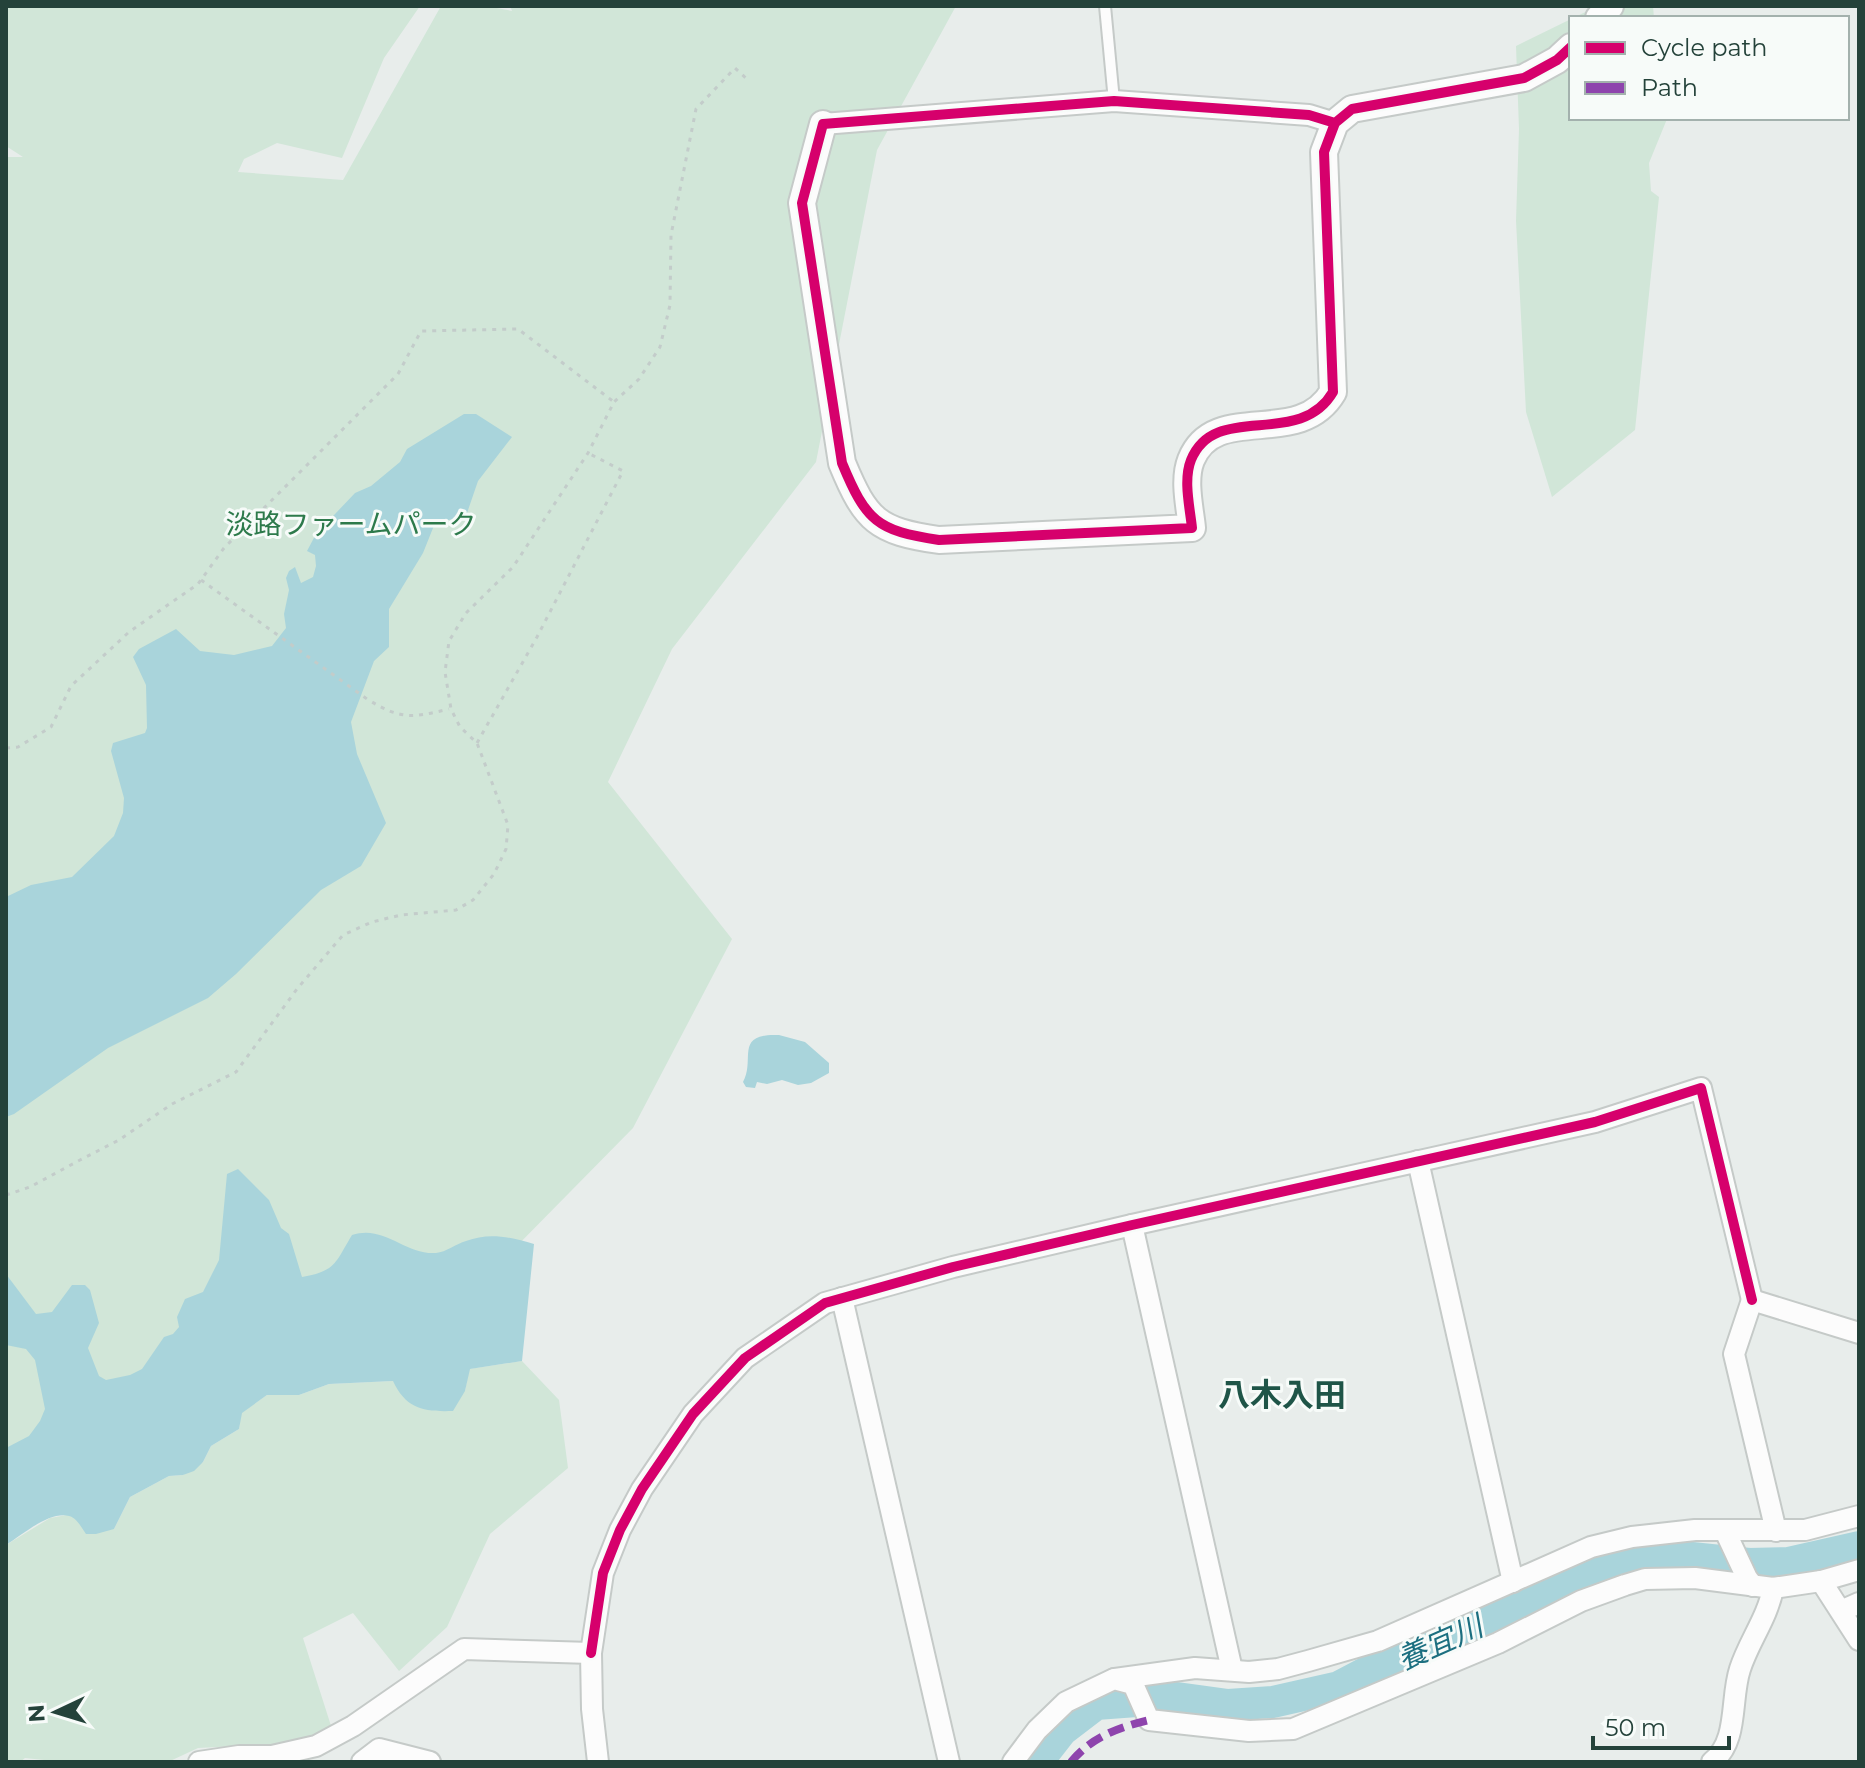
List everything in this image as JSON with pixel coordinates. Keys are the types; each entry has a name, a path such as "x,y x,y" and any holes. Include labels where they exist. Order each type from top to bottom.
{"street":[{"path":"1335,123 1309,115 1114,101 823,124 802,203 842,463 858,502 881,526 906,535 939,540 1192,528 1188,480 1190,461 1200,446 1216,434 1234,427 1292,422 1310,417 1325,407 1333,392 1324,152 1335,123 1352,109 1524,78 1557,60 1569,49"},
{"path":"598,1762 592,1709 591,1653 603,1573 620,1530 642,1489 693,1414 745,1358 825,1303 953,1267 1595,1122 1701,1088 1752,1300 1734,1354 1776,1531"},
{"path":"1418,1161 1513,1582"},
{"path":"1132,1225 1232,1670"},
{"path":"842,1298 949,1762"},
{"path":"1752,1300 1859,1333"},
{"path":"1013,1762 1037,1730 1066,1702 1123,1682 1178,1669 1249,1672 1278,1669 1378,1641 1591,1547 1632,1537 1695,1530 1776,1531 1825,1527 1859,1516"},
{"path":"1712,1762 1728,1742 1740,1670 1770,1606 1725,1531"},
{"path":"1123,1682 1149,1720 1249,1731 1293,1729 1498,1643 1581,1601 1645,1579 1695,1578 1758,1584 1821,1581 1859,1570"},
{"path":"1821,1581 1850,1607 1859,1640"},
{"path":"199,1762 239,1756 272,1756 316,1746 353,1726 464,1649 591,1653"},
{"path":"362,1762 379,1749 430,1762"}],"lane":[{"path":"1105,6 1114,101"}],"path":[{"path":"6,1195 30,1187 119,1140 172,1104 236,1072 297,989 343,935 372,922 401,915 456,910 473,900 494,874 506,849 508,825 477,743 460,727 451,709 445,672 449,641 466,613 513,567 588,453 614,402 639,379 660,347 670,305 671,235 696,109 735,68 747,79"},
{"path":"6,748 18,747 51,727 71,686 129,632 201,580 224,548 398,374 421,331 518,329 614,402"},
{"path":"477,743 537,637 623,471 588,453"},
{"path":"201,580 392,714 423,716 451,709"}],"green space":[{"name":"淡路ファームパーク","path":"6,6 420,6 384,58 342,158 277,143 244,159 238,172 343,180 441,6 486,6 512,11 510,6 956,6 877,150 816,462 672,649 608,782 732,939 633,1128 449,1315 6,1497 6,157 23,157 6,146"},
{"path":"1598,6 1653,6 1654,16 1577,16"},
{"path":"1569,20 1569,120 1667,120 1649,163 1651,191 1659,197 1635,430 1552,497 1526,412 1516,221 1519,129 1516,46"},
{"path":"522,1361 559,1400 568,1468 490,1534 447,1627 399,1671 353,1613 303,1638 332,1729 295,1743 198,1748 168,1762 63,1762 25,1758 20,1762 6,1762 6,1545 50,1518 67,1515 114,1529 130,1497 169,1476 183,1475 203,1462 211,1446 239,1429 241,1413 267,1395 299,1395 329,1384 393,1381 465,1391 469,1369"}],"water":[{"path":"464,414 476,414 512,437 478,481 466,516 435,523 423,553 389,609 389,647 374,661 351,722 357,754 386,823 361,866 321,890 208,998 108,1048 6,1117 6,897 31,885 72,877 114,836 123,813 124,798 111,751 113,743 145,733 147,728 146,685 133,657 139,649 176,629 200,651 234,655 272,646 286,628 284,614 289,571 295,567 301,583 313,577 315,555 307,551 316,534 355,493 371,486 400,462 407,449"},
{"path":"779,1035 805,1042 829,1063 829,1073 811,1083 798,1085 782,1080 767,1084 757,1082 755,1088 746,1087 743,1082 751,1043 756,1038"},
{"path":"238,1169 269,1200 281,1228 289,1234 302,1277 328,1268 338,1259 352,1235 364,1233 374,1233 414,1249 436,1253 462,1242 491,1236 534,1244 522,1361 470,1369 465,1391 453,1411 417,1407 404,1398 393,1381 329,1384 299,1395 267,1395 242,1413 239,1429 211,1446 194,1471 169,1476 130,1497 114,1529 86,1534 74,1519 61,1515 36,1525 6,1545 6,1448 29,1436 45,1409 35,1360 26,1349 6,1345 6,1274 36,1314 52,1312 72,1285 85,1285 90,1290 99,1323 88,1348 99,1376 106,1380 130,1375 142,1369 164,1337 173,1334 179,1327 177,1317 185,1299 203,1292 219,1260 227,1174"}],"waterway":[{"name":"養宜川","path":"1037,1762 1062,1730 1096,1704 1177,1698 1228,1705 1273,1702 1339,1687 1377,1667 1448,1642 1596,1570 1663,1555 1749,1564 1788,1563 1859,1547"}],"marked path":[{"path":"1071,1762 1107,1734 1149,1720"}],"cycle path":[{"path":"1335,123 1352,109 1524,78 1557,60 1569,49"},
{"path":"1114,101 1309,115 1335,123 1324,152 1333,392 1318,409 1300,419 1238,427 1219,432 1203,442 1189,468 1192,528 939,540 887,527 867,510 842,463 802,203 823,124 1114,101"},
{"path":"591,1653 603,1573 620,1530 642,1489 693,1414 745,1358 825,1303 953,1267 1595,1122 1701,1088 1752,1300"}],"district":[{"name":"八木入田","path":"1282,1395"}]}
